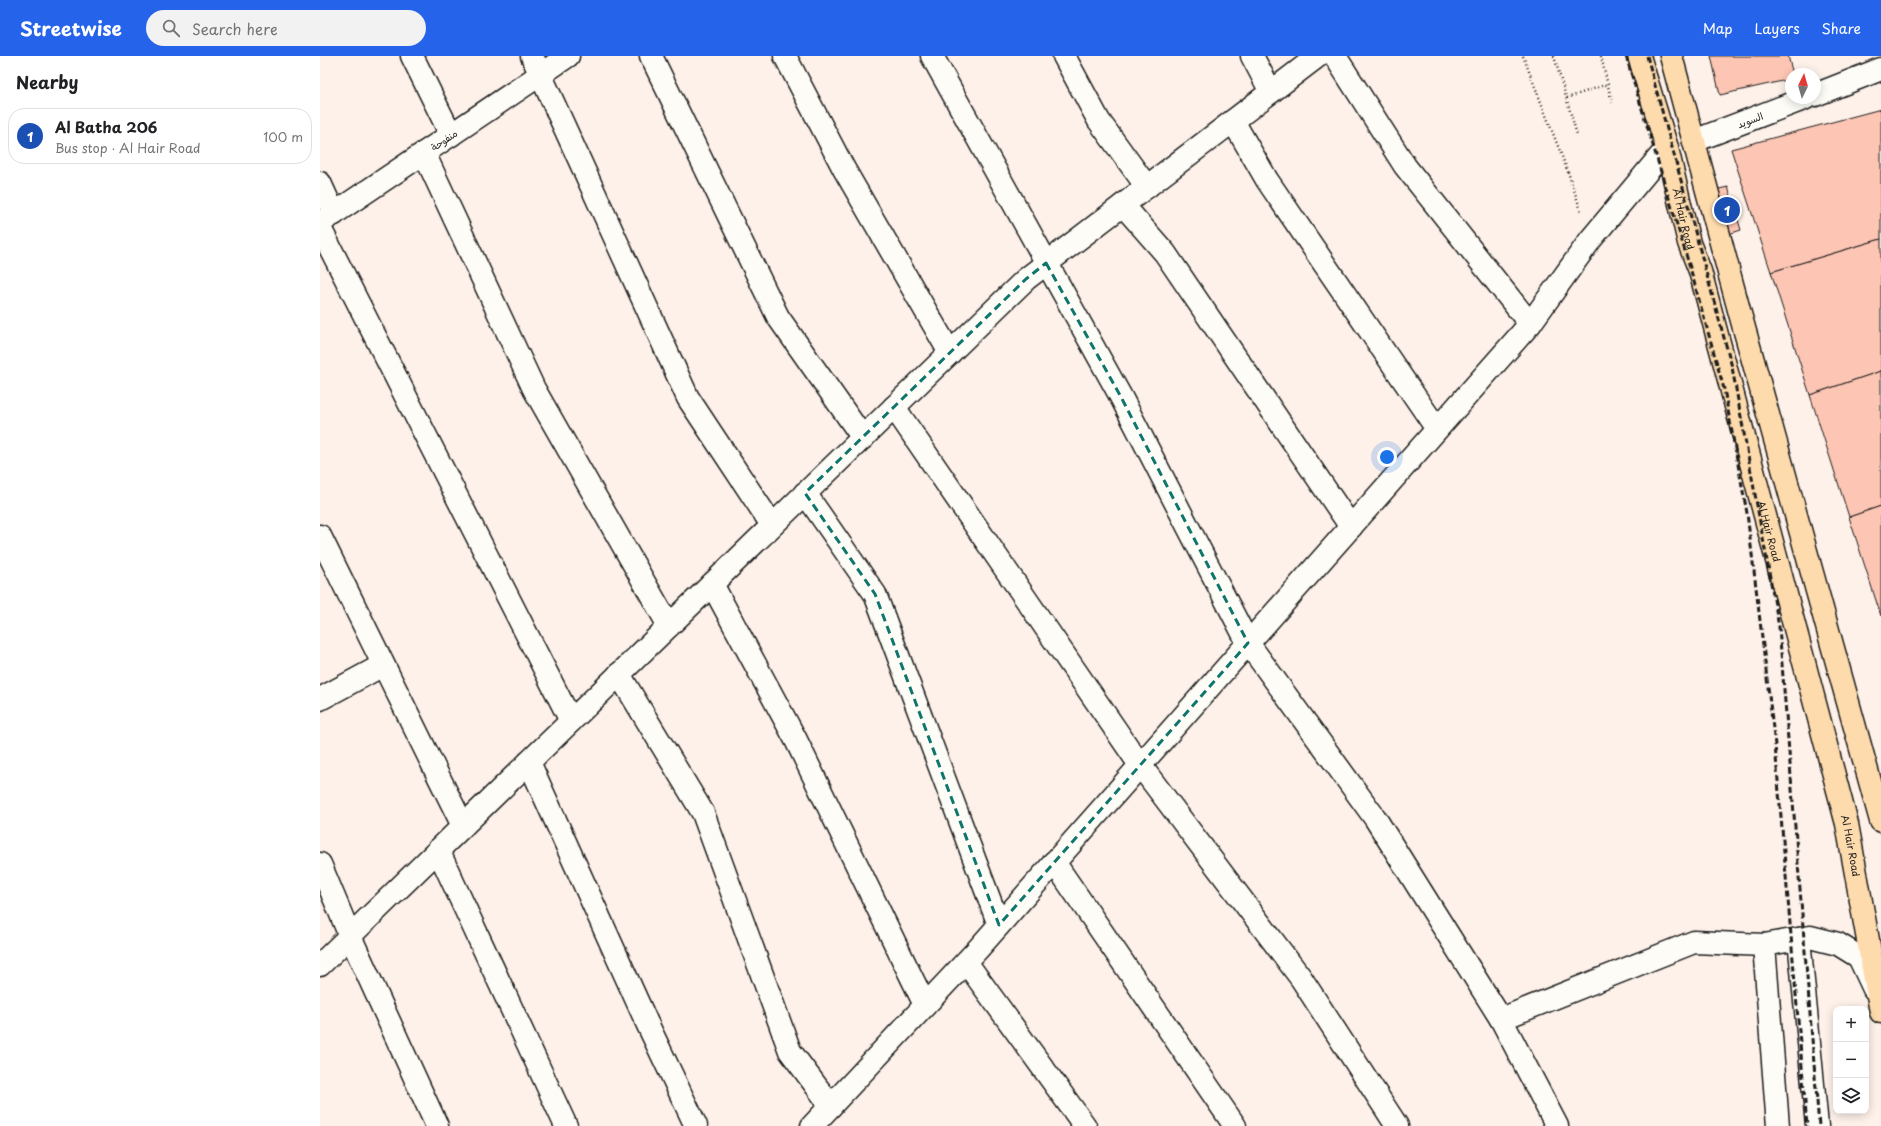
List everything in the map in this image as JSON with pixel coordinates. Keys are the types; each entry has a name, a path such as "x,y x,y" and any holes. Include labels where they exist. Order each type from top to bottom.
{"main road":[{"name":"Al Hair Road","path":"1640,56 1667,148 1689,243 1700,271 1847,824 1879,1004"},
{"path":"1671,56 1881,821"}],"street":[{"path":"412,56 451,135"},
{"name":"منفوحة","path":"325,222 451,135 536,66 568,56"},
{"path":"651,56 778,317 862,438"},
{"path":"785,56 844,169 950,353"},
{"path":"932,56 1121,396 1248,643 1375,818 1501,1019 1557,1126"},
{"path":"1064,56 1099,121 1147,187"},
{"path":"1252,56 1270,92"},
{"path":"320,965 1026,279 1318,56"},
{"path":"1334,56 1405,166 1530,324"},
{"path":"536,66 688,398 772,525"},
{"path":"1821,93 1881,69"},
{"name":"السويد","path":"1694,141 1790,104"},
{"path":"1233,121 1267,180 1438,429"},
{"path":"619,674 703,813 790,1051 824,1118 925,1005 999,926 1530,324 1591,239 1667,148"},
{"path":"424,153 534,389 669,626"},
{"path":"320,183 325,222 571,721"},
{"path":"1123,205 1165,253 1351,527"},
{"path":"894,407 1140,765 1301,978 1397,1126"},
{"path":"805,494 875,594 999,926"},
{"path":"322,547 383,665 463,826"},
{"path":"712,584 796,740 925,1005"},
{"path":"320,699 383,665"},
{"path":"529,762 647,1023 696,1126"},
{"path":"438,850 566,1126"},
{"path":"1054,862 1235,1126"},
{"path":"320,864 350,936 437,1126"},
{"path":"1501,1019 1694,942 1764,945 1810,937 1838,944 1859,957 1879,1004"},
{"path":"1799,939 1817,1126"},
{"path":"1764,945 1778,1126"},
{"path":"966,962 1085,1126"}],"path":[{"path":"1523,56 1568,172 1591,239"},
{"path":"1554,56 1577,135"},
{"path":"1601,56 1612,103"},
{"path":"1566,98 1608,84"}],"highlighted area":[{"path":"1046,263 1121,397 1248,643 999,925 875,594 805,493 1026,279"}],"building":[{"path":"1711,56 1788,56 1791,68 1785,68 1785,80 1720,95"},
{"path":"1881,109 1881,239 1771,272 1731,149"},
{"path":"1728,187 1741,230 1726,235 1714,190"},
{"path":"1881,239 1881,371 1810,395 1771,272"},
{"path":"1881,371 1881,506 1849,517 1810,395"},
{"path":"1881,506 1881,616 1849,517"}],"railway":[{"path":"1626,56 1691,271 1724,389 1747,513 1775,745 1807,1126"},
{"path":"1647,56 1732,367 1779,627 1819,1126"}],"place":[{"name":"Al Batha 206","path":"1727,210"}]}
